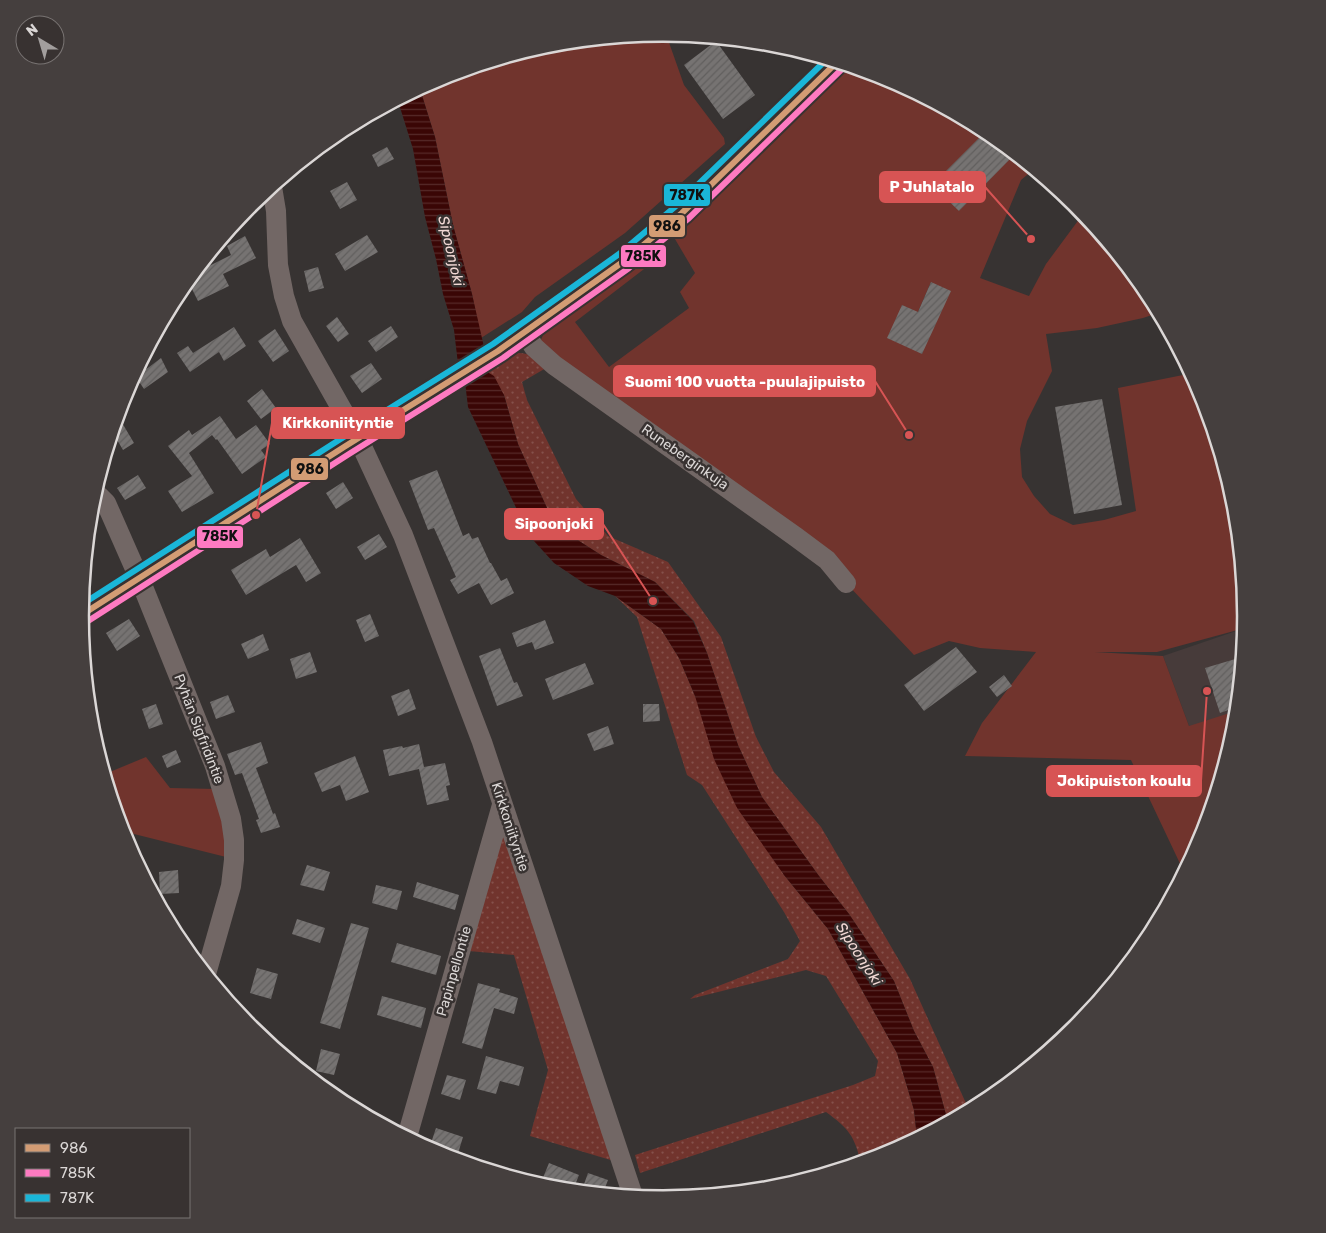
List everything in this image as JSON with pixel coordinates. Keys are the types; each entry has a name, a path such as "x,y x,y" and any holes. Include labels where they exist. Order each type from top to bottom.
{"street":[{"path":"89,610 498,351 624,261 682,213 831,68"},
{"name":"Kirkkoniityntie","path":"273,196 276,211 278,265 284,296 292,321 358,438 403,535 482,742 631,1189"},
{"name":"Runeberginkuja","path":"524,333 534,347 554,365 827,560 846,583"},
{"name":"Pyhän Sigfridintie","path":"101,500 106,503 139,578 215,766 231,819 234,840 231,886 208,966"},
{"name":"Papinpellontie","path":"409,1131 502,805"}],"shaded area":[{"path":"663,42 669,42 684,85 724,138 725,144 625,233 535,297 522,312 481,338 472,294 453,225 435,137 422,96 443,86 514,62 551,54 588,47"},
{"path":"844,72 883,86 950,119 982,139 1028,174 1021,180 980,278 1029,296 1046,264 1078,221 1095,238 1118,267 1151,315 1097,328 1046,334 1052,371 1027,421 1020,449 1022,477 1034,496 1050,514 1073,525 1104,520 1136,511 1118,388 1183,375 1207,432 1226,505 1236,579 1237,630 1157,652 1095,652 1163,656 1189,726 1228,713 1207,801 1180,864 1131,760 965,756 982,723 1036,652 980,648 949,641 914,655 846,583 540,342 545,330 561,317 656,249 661,256 575,322 609,367 689,308 680,292 695,273 672,234 742,172","holes":["931,282 922,354 918,312"]},
{"path":"514,353 524,353 532,356 546,368 522,382 527,400 576,499 608,536 668,562 721,637 756,737 774,772 821,827 910,979 966,1104 950,1114 946,1116 933,1067 914,1031 894,981 849,914 762,797 738,745 707,653 694,621 655,582 601,555 576,539 547,508 518,444 504,395 484,370 502,358"},
{"path":"615,596 661,629 679,658 695,696 784,875 828,929 897,1053 914,1110 916,1131 859,1156 850,1133 826,1112 640,1173 635,1155 853,1085 875,1076 878,1061 826,976 806,970 690,999 695,995 788,959 800,941 784,912 702,785 687,775 637,617"},
{"path":"1237,631 1232,691 1225,733 1195,742 1163,656"},
{"path":"146,757 170,788 216,789 225,818 226,857 132,834 119,801 111,772"},
{"path":"506,831 614,1161 530,1136 548,1070 514,955 469,951 499,835"}],"water":[{"path":"422,96 435,137 453,225 484,347 458,364 454,330 443,294 425,217 413,149 400,107"},
{"path":"484,370 494,376 504,395 518,444 547,508 576,539 601,555 655,582 693,621 707,653 738,745 762,797 849,914 894,981 914,1031 933,1067 946,1116 916,1131 914,1110 897,1053 828,929 784,875 737,808 714,759 695,696 679,658 661,629 615,596 588,586 554,563 534,541 520,516 468,407 465,382"}],"building":[{"path":"711,45 719,45 755,95 723,119 684,65"},
{"path":"980,137 1010,159 959,211 932,185"},
{"path":"387,147 394,159 378,167 372,155"},
{"path":"347,182 357,200 340,209 330,191"},
{"path":"367,235 378,252 345,271 335,254"},
{"path":"245,236 256,258 223,274 229,286 198,301 192,289 209,266 231,255 227,246"},
{"path":"318,267 324,288 309,292 304,271"},
{"path":"931,282 951,291 922,354 887,338 902,305 918,312"},
{"path":"337,317 349,334 338,342 326,326"},
{"path":"391,326 398,337 376,352 368,341"},
{"path":"234,327 246,346 224,361 219,352 190,372 177,353 188,346 193,353"},
{"path":"275,329 289,351 273,362 258,341"},
{"path":"161,358 168,372 144,389 140,382 145,370"},
{"path":"371,363 382,379 362,393 350,376"},
{"path":"262,389 276,408 261,419 247,401"},
{"path":"1102,399 1122,505 1074,514 1055,407"},
{"path":"220,416 236,439 256,425 270,444 261,450 266,457 242,474 217,439 212,435 189,453 214,493 182,512 168,491 192,476 168,446 189,430 192,435"},
{"path":"122,423 134,443 123,450 117,440"},
{"path":"437,470 463,536 469,533 472,539 478,537 501,581 507,578 514,593 491,605 479,583 458,594 450,580 456,577 434,528 428,530 409,481"},
{"path":"138,475 146,488 125,500 117,488"},
{"path":"343,482 353,498 336,509 326,493"},
{"path":"379,534 387,547 365,560 357,547"},
{"path":"300,538 321,573 306,582 296,565 246,595 231,570 266,549 270,557"},
{"path":"370,614 379,636 365,642 356,620"},
{"path":"129,619 140,636 117,651 106,633"},
{"path":"545,620 554,643 535,650 532,642 517,647 512,633"},
{"path":"263,634 269,650 248,659 241,644"},
{"path":"956,647 977,672 924,711 904,685"},
{"path":"500,648 514,683 517,682 523,696 497,706 479,656"},
{"path":"310,652 317,672 296,679 290,659"},
{"path":"1235,659 1229,710 1220,713 1205,668"},
{"path":"585,663 594,684 553,700 545,679"},
{"path":"1004,675 1012,686 997,697 989,687"},
{"path":"409,689 416,709 398,716 391,696"},
{"path":"228,695 235,712 216,719 210,702"},
{"path":"156,704 163,724 149,729 142,709"},
{"path":"643,704 659,704 660,721 643,722"},
{"path":"608,726 614,744 594,751 587,734"},
{"path":"261,742 268,763 256,768 273,814 275,813 280,827 261,833 256,820 259,819 242,773 235,775 227,754"},
{"path":"419,744 424,767 445,763 450,785 446,786 449,800 427,805 419,769 389,776 383,750"},
{"path":"176,750 181,762 167,768 162,756"},
{"path":"355,756 369,792 346,801 340,785 322,792 314,773"},
{"path":"307,865 330,872 324,891 300,885"},
{"path":"178,870 179,893 161,894 159,872"},
{"path":"417,882 459,895 455,910 413,897"},
{"path":"376,885 402,891 397,910 372,903"},
{"path":"297,919 325,928 320,943 292,934"},
{"path":"351,923 369,928 340,1029 320,1023"},
{"path":"397,943 441,956 436,975 391,962"},
{"path":"257,968 278,974 271,999 250,993"},
{"path":"478,983 500,989 499,992 518,998 514,1014 494,1008 482,1049 462,1043"},
{"path":"382,996 426,1008 421,1028 377,1015"},
{"path":"321,1049 340,1054 334,1075 316,1071"},
{"path":"486,1056 524,1067 519,1086 500,1081 496,1094 477,1089"},
{"path":"447,1075 466,1080 460,1100 441,1094"},
{"path":"436,1128 463,1137 458,1153 431,1142"},
{"path":"549,1163 579,1175 576,1184 543,1177"},
{"path":"588,1173 608,1180 605,1187 584,1185"}],"transit line":[{"name":"787K","path":"89,600 493,344 619,254 676,206 821,65"},
{"name":"986","path":"89,610 498,351 624,261 682,213 831,68"},
{"name":"785K","path":"89,620 503,358 629,268 688,219 840,71"}],"place":[{"name":"P Juhlatalo","path":"1031,239"},
{"name":"Suomi 100 vuotta -puulajipuisto","path":"909,435"},
{"name":"Kirkkoniityntie","path":"256,515"},
{"name":"Sipoonjoki","path":"653,601"},
{"name":"Jokipuiston koulu","path":"1207,691"}]}
